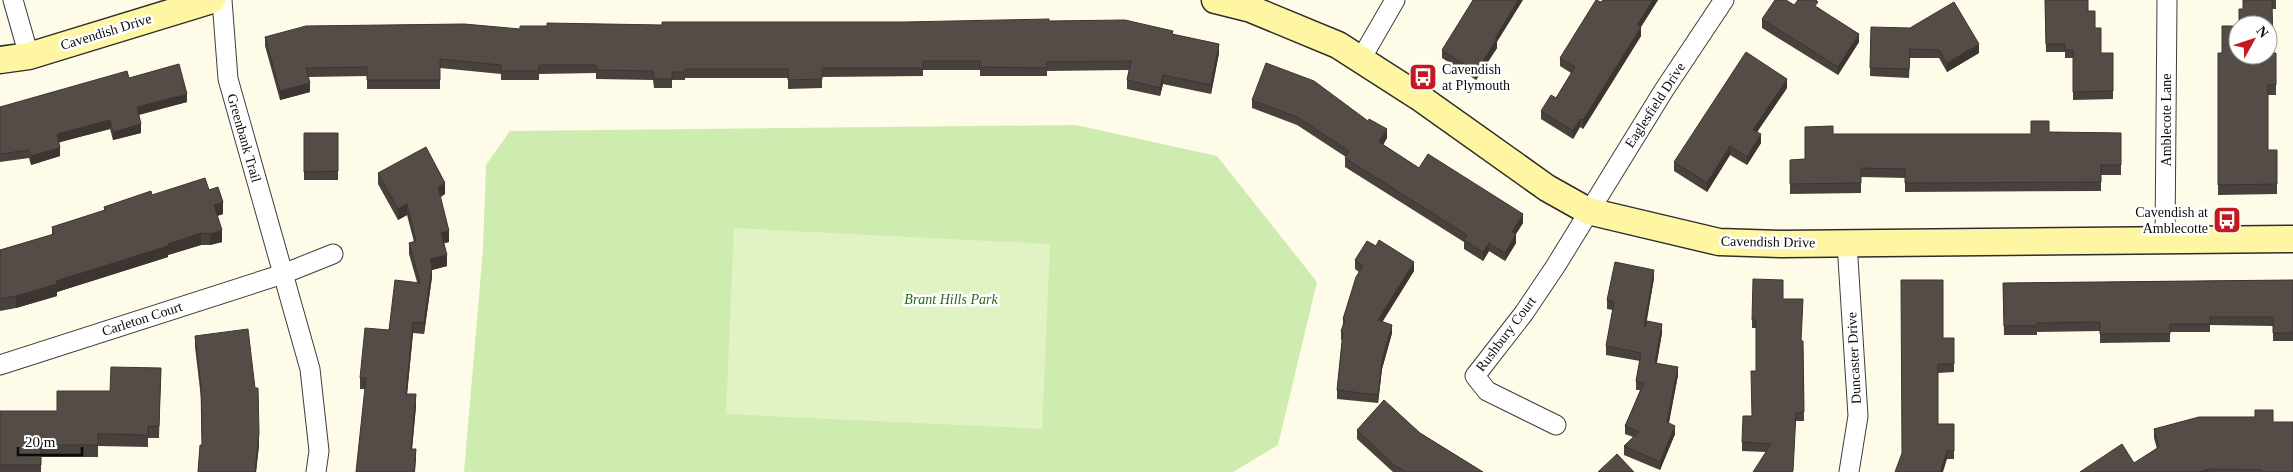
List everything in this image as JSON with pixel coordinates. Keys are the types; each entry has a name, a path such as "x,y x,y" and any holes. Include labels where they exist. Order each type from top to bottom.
{"street":[{"path":"13,0 29,56"},
{"name":"Cavendish Drive","path":"0,60 29,56 212,0"},
{"name":"Greenbank Trail","path":"222,0 228,79 310,369 319,451 316,472"},
{"name":"Cavendish Drive","path":"1215,0 1251,9 1338,45 1419,97 1547,188 1588,211 1719,242 1782,244 2293,239"},
{"path":"1361,60 1395,0"},
{"name":"Eaglesfield Drive","path":"1588,211 1664,90 1724,0"},
{"name":"Amblecote Lane","path":"2165,240 2167,0"},
{"name":"Rushbury Court","path":"1556,425 1487,391 1475,376 1539,290 1588,211"},
{"name":"Duncaster Drive","path":"1848,243 1858,416 1849,472"},
{"path":"283,274 333,254"},
{"name":"Carleton Court","path":"0,365 283,274"}],"green space":[{"name":"Brant Hills Park","path":"1076,125 1217,156 1317,282 1278,445 1233,472 464,472 483,249 486,165 510,131"},
{"path":"734,228 1050,244 1042,429 726,414"}],"building":[{"path":"1473,0 1518,0 1495,38 1497,39 1476,72 1442,50"},
{"path":"1596,0 1601,2 1603,0 1653,0 1637,25 1641,27 1583,120 1580,119 1573,131 1541,111 1551,95 1556,98 1575,67 1560,58"},
{"path":"1775,0 1786,0 1794,5 1798,0 1816,0 1818,2 1815,6 1859,34 1838,67 1762,19"},
{"path":"2045,0 2088,0 2088,11 2095,11 2095,28 2101,28 2101,53 2113,53 2113,91 2073,92 2073,50 2065,50 2065,44 2046,44"},
{"path":"2243,0 2272,0 2272,15 2239,15 2239,9 2243,9"},
{"path":"1954,2 1979,44 1947,63 1939,50 1910,49 1909,69 1870,68 1871,27 1910,28"},
{"path":"1049,19 1049,21 1125,20 1173,31 1172,34 1219,44 1211,85 1163,75 1160,88 1127,80 1131,61 1047,62 1047,68 980,67 980,61 923,61 923,68 822,68 822,79 788,80 788,69 685,69 685,72 672,72 672,79 654,79 653,71 596,70 596,65 539,65 539,71 501,71 501,65 440,59 440,80 367,80 367,67 306,68 310,83 280,91 265,37 306,26 464,24 520,29 520,26 547,26 547,23 662,25 662,22 904,22"},
{"path":"2222,26 2228,26 2228,65 2276,65 2276,85 2268,85 2268,150 2277,150 2277,184 2218,185 2218,53 2222,53"},
{"path":"1746,52 1787,79 1753,130 1761,134 1747,157 1730,146 1707,183 1674,162"},
{"path":"1266,63 1314,81 1368,121 1369,119 1387,129 1379,142 1419,168 1428,154 1523,214 1512,232 1516,234 1505,253 1489,243 1483,252 1464,240 1467,235 1345,158 1349,151 1297,117 1252,100"},
{"path":"179,64 187,94 137,107 141,124 113,132 110,120 57,134 60,148 31,156 29,150 0,154 0,107 127,71 129,78"},
{"path":"2031,121 2049,121 2049,132 2121,133 2121,165 2101,165 2101,182 1905,183 1905,169 1861,168 1861,183 1790,184 1790,160 1805,159 1805,127 1833,126 1833,134 2031,134"},
{"path":"304,133 338,133 338,171 304,172"},
{"path":"426,147 445,183 438,187 449,231 441,233 447,255 430,259 432,266 424,323 413,322 406,394 416,394 411,449 416,449 414,472 356,472 366,378 360,378 365,328 389,330 395,280 420,283 409,243 416,241 407,204 398,209 378,173"},
{"path":"205,178 209,190 218,187 223,202 214,205 222,230 210,234 201,233 168,244 168,246 56,281 57,284 0,299 0,250 54,234 52,227 105,210 104,207 151,191 152,195"},
{"path":"1379,240 1414,262 1378,320 1392,325 1382,360 1378,395 1337,390 1343,332 1341,331 1345,320 1343,319 1356,277 1363,266 1355,260 1367,241 1376,246"},
{"path":"1615,262 1654,270 1644,326 1646,326 1647,321 1662,324 1655,363 1678,367 1667,422 1675,426 1660,462 1624,446 1639,432 1625,426 1644,383 1636,381 1641,353 1606,346 1614,302 1607,300"},
{"path":"1753,279 1783,280 1783,299 1803,299 1801,341 1803,341 1804,412 1796,413 1792,472 1753,472 1771,444 1742,442 1743,416 1752,416 1751,371 1756,371 1756,320 1752,320"},
{"path":"1901,280 1943,280 1943,338 1954,338 1954,364 1938,364 1938,424 1954,424 1954,451 1947,451 1940,472 1895,472 1902,453"},
{"path":"2293,280 2293,333 2273,333 2273,317 2210,317 2210,324 2170,324 2170,334 2100,334 2100,322 2037,323 2037,326 2004,326 2003,283"},
{"path":"248,329 255,388 258,388 259,433 255,472 198,472 200,445 202,445 201,386 195,336"},
{"path":"111,367 161,368 159,426 148,426 148,435 98,434 98,445 41,445 41,465 0,465 0,411 57,411 57,391 110,391"},
{"path":"1384,400 1420,433 1483,472 1406,472 1394,465 1357,430"},
{"path":"2255,410 2273,410 2273,422 2293,422 2293,472 2209,469 2200,472 2080,472 2122,444 2134,463 2159,447 2154,429 2199,417 2255,417"},
{"path":"1617,454 1634,472 1598,472"}],"place":[{"name":"Cavendish at Plymouth","path":"1423,77"},
{"name":"Cavendish at Amblecotte","path":"2227,220"}]}
